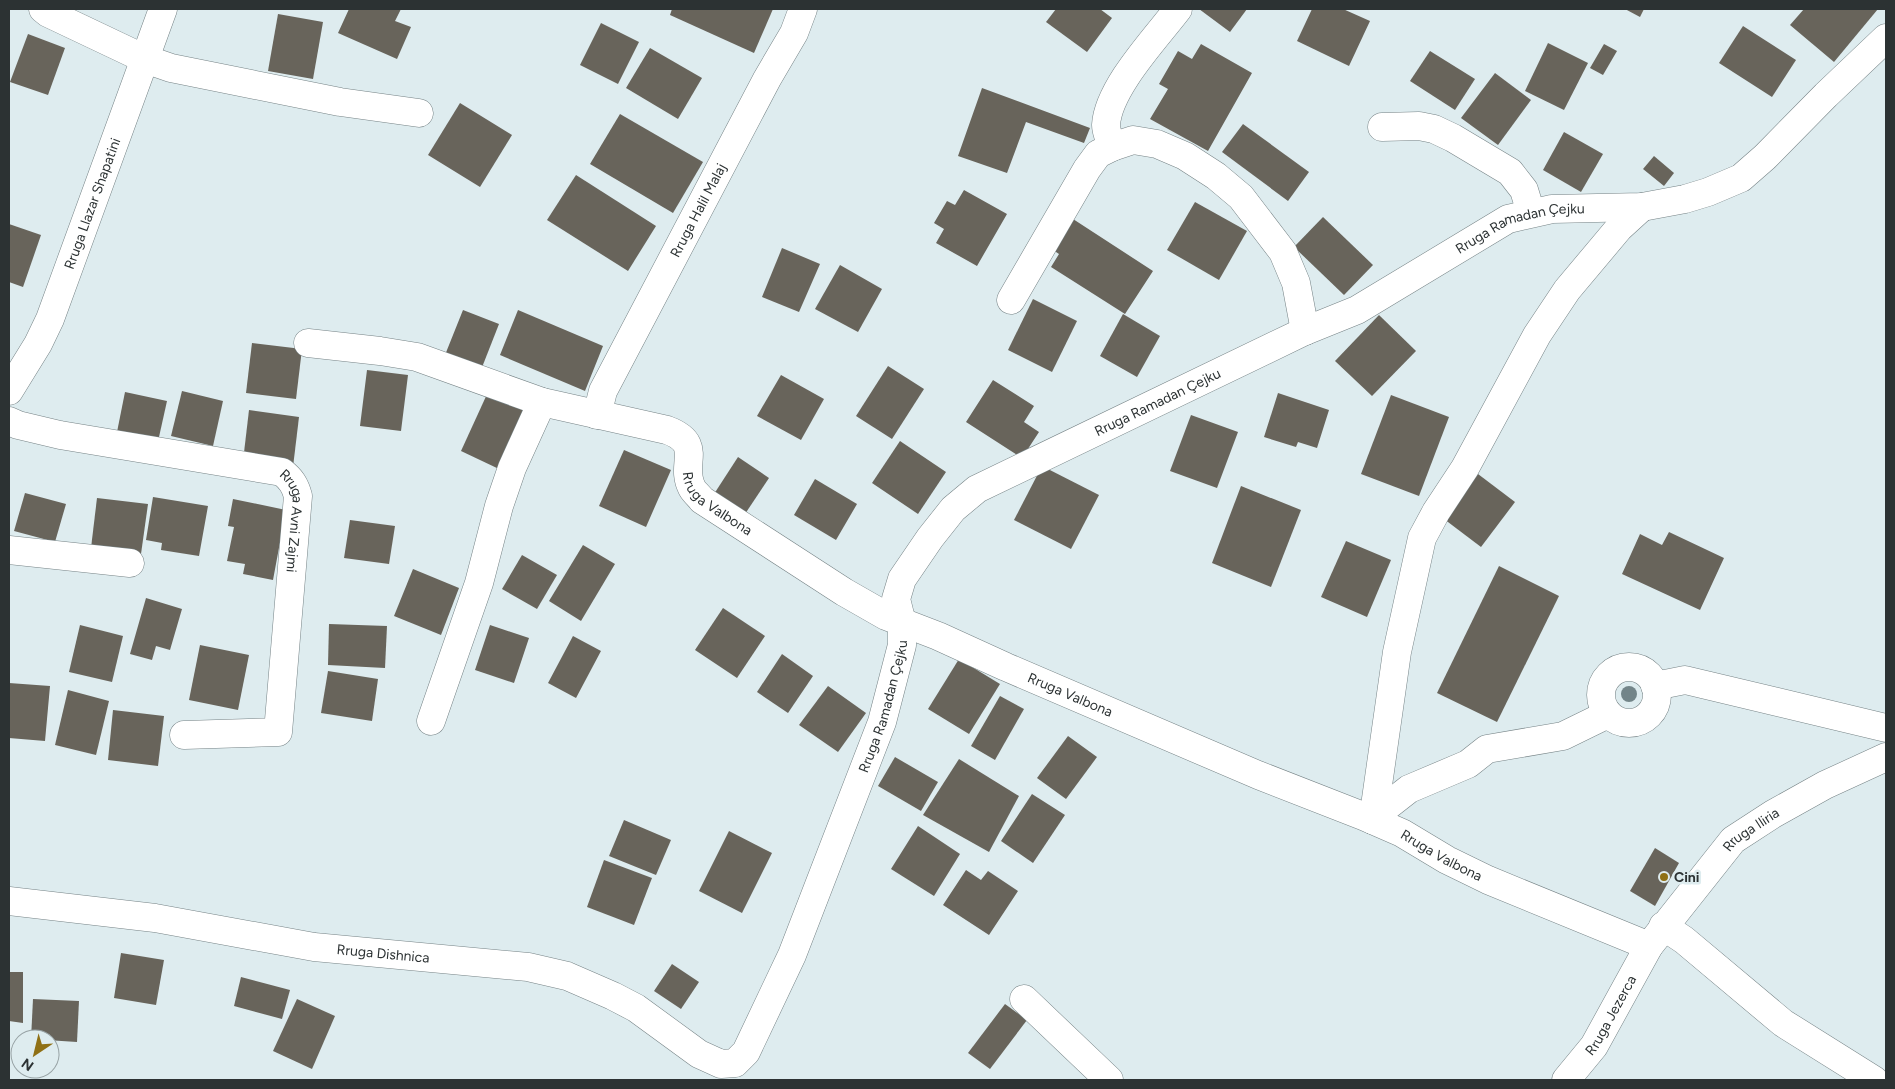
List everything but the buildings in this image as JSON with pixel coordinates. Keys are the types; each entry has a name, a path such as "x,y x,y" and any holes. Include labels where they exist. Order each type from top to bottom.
{"street":[{"path":"43,9 145,59 171,68 340,102 419,113"},
{"name":"Rruga Llazar Shapatini","path":"9,391 38,344 50,319 163,9"},
{"name":"Rruga Halil Malaj","path":"598,415 604,391 767,79 794,33 803,9"},
{"path":"1112,147 1106,126 1113,97 1123,80 1178,9"},
{"name":"Rruga Ramadan Çejku","path":"735,1063 746,1052 792,955 882,722 902,644 902,623 896,599 902,579 930,538 953,509 977,489 1305,330 1357,310 1508,219 1552,209 1642,207 1708,192 1741,178 1765,157 1886,38"},
{"path":"1382,128 1419,126 1434,129 1453,138 1510,172 1524,190 1531,214"},
{"path":"1011,300 1087,169 1098,154 1134,140 1157,144 1185,156 1216,176 1241,196 1283,252 1296,283 1305,330"},
{"path":"1373,820 1397,652 1422,538 1436,512 1465,468 1537,335 1567,290 1619,228 1642,207"},
{"name":"Rruga Valbona","path":"308,342 380,350 417,358 542,402 667,430 680,435 687,444 689,478 692,488 702,500 844,592 902,623 938,636 1258,775 1373,820 1488,880 1656,936 1684,940 1783,1023 1874,1080"},
{"path":"431,721 479,583 512,468 542,402"},
{"name":"Rruga Avni Zajmi","path":"9,421 60,435 282,472 296,486 298,496 278,732 184,735"},
{"path":"9,550 130,564"},
{"path":"1627,667 1644,672 1651,678 1655,686 1657,695 1651,713 1643,720 1634,723 1616,720 1608,714 1600,698 1604,681 1618,669 1627,667"},
{"path":"1655,686 1686,680 1886,728"},
{"path":"1373,820 1409,789 1468,764 1487,749 1563,736 1608,714"},
{"name":"Rruga Iliria","path":"1656,936 1733,840 1773,814 1824,785 1886,757"},
{"name":"Rruga Dishnica","path":"9,902 155,918 314,947 528,967 567,976 613,996 636,1008 699,1054 721,1064 735,1063"},
{"name":"Rruga Jezerca","path":"1566,1080 1594,1046 1656,936"},
{"path":"1024,999 1109,1080"}],"place":[{"name":"Cini","path":"1664,877"}]}
